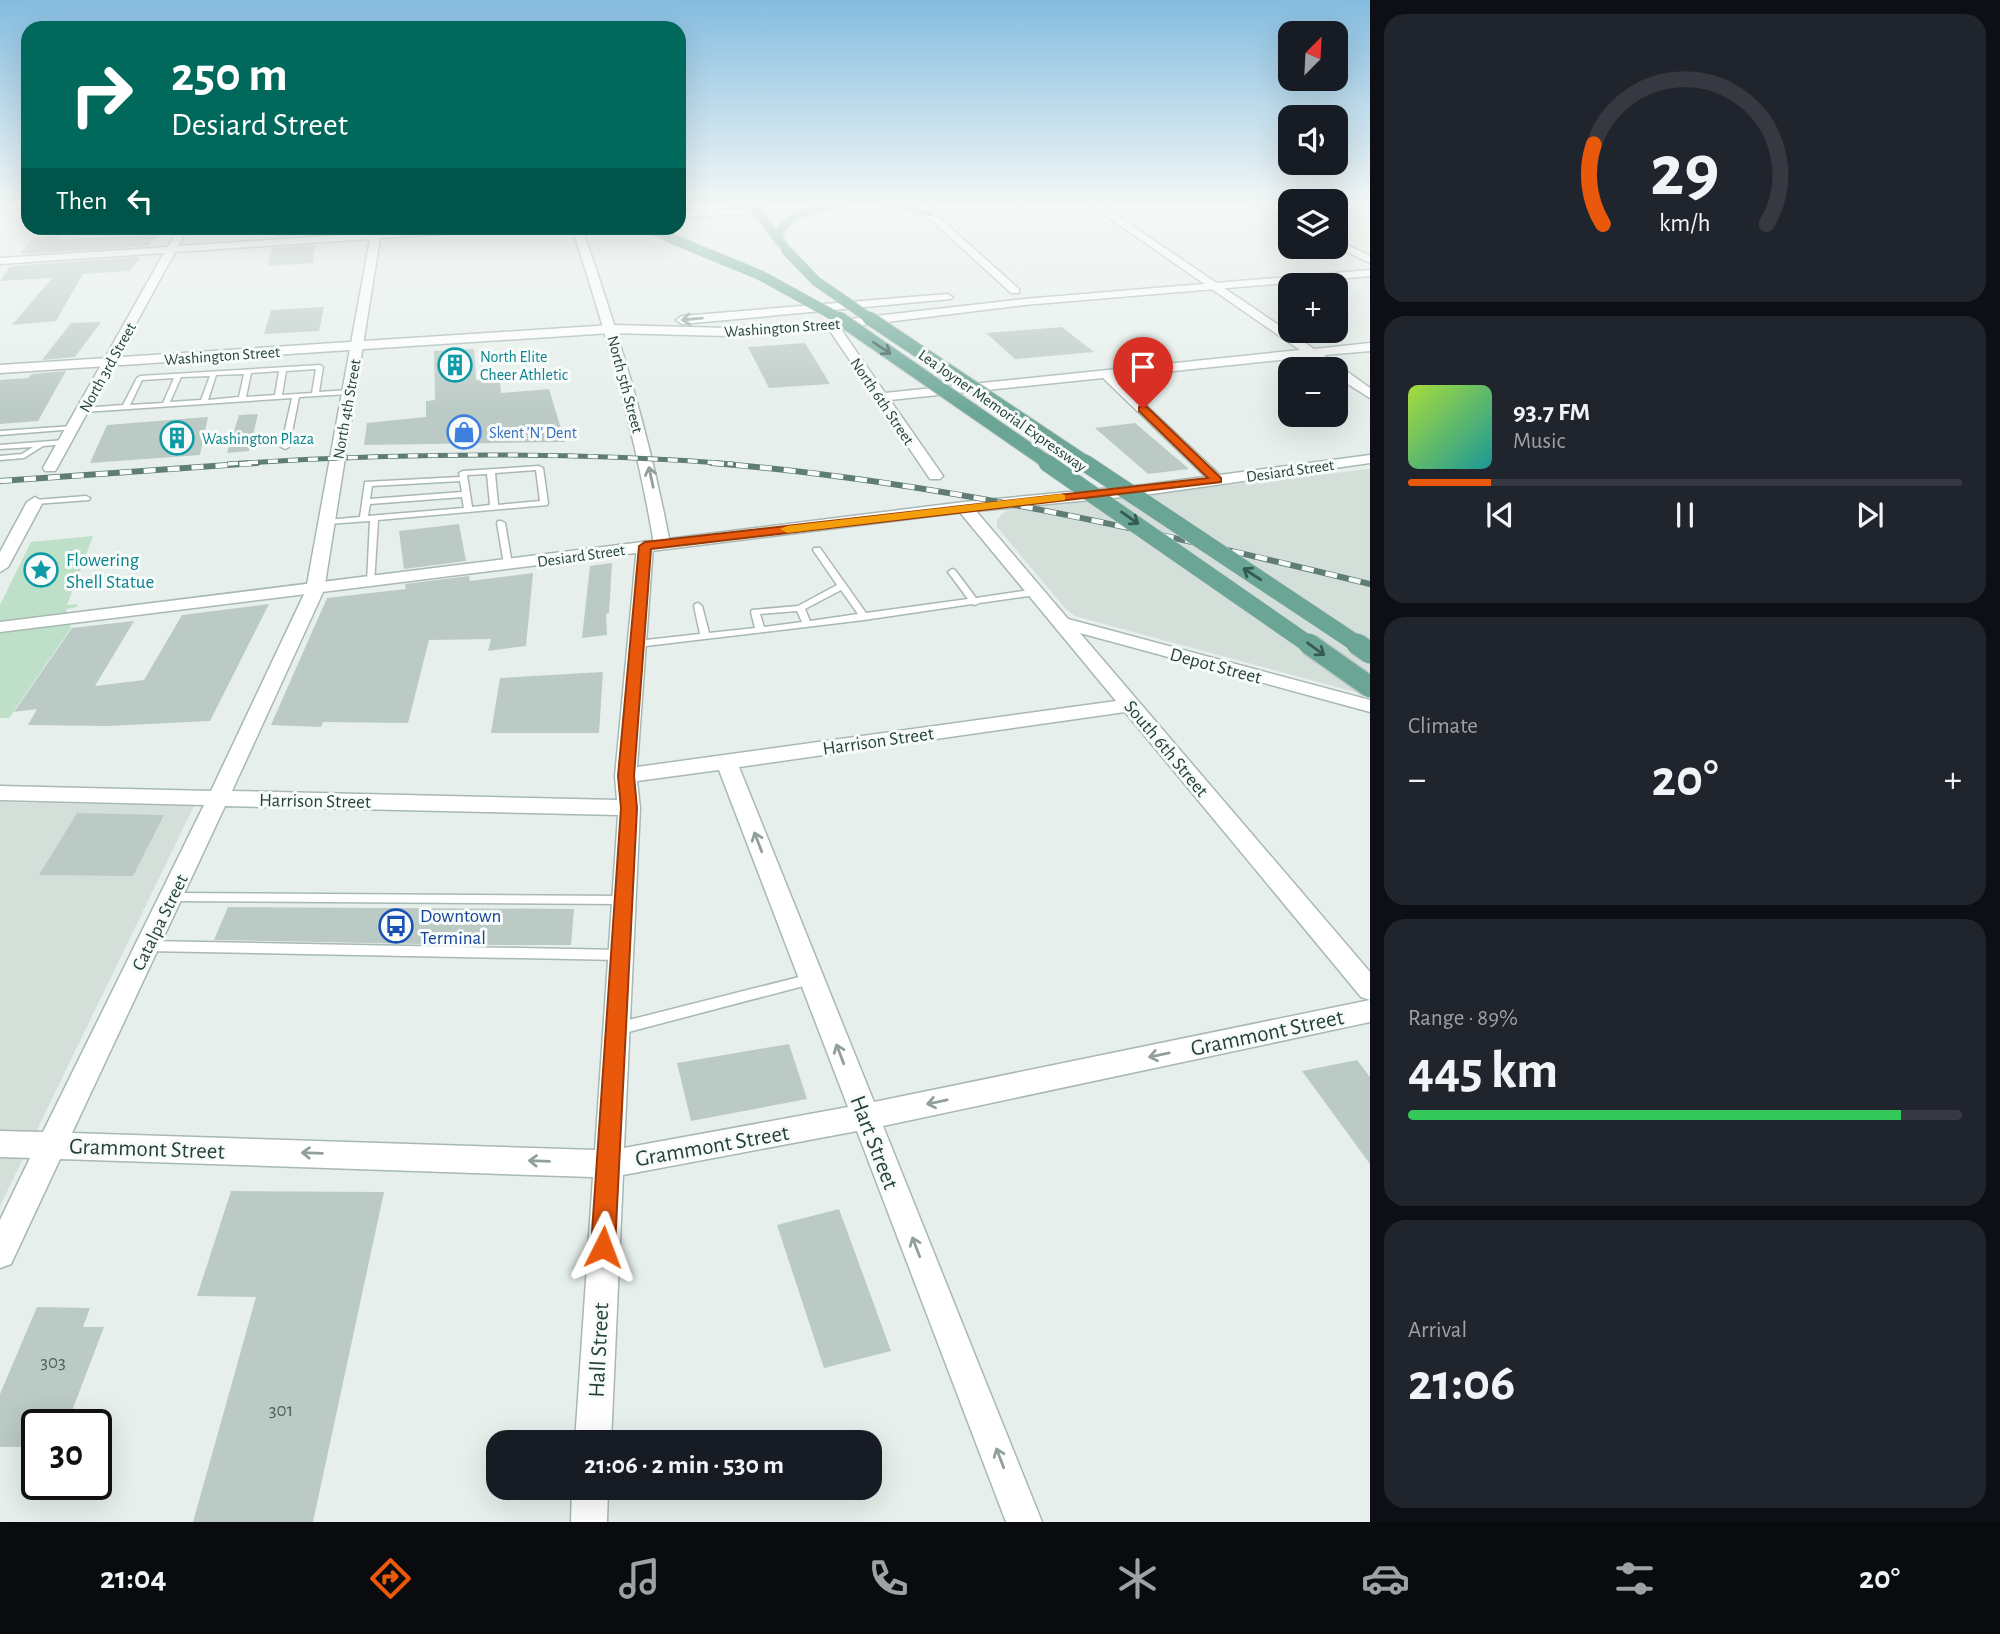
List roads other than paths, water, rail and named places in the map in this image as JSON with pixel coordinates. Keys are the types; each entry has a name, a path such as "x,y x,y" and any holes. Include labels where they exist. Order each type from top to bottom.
{"main road":[{"name":"Lea Joyner Memorial Expressway","path":"760,275 836,316 1370,687"},
{"name":"Lea Joyner Memorial Expressway","path":"811,275 839,298 1370,653"}],"street":[{"name":"North 3rd Street","path":"50,468 158,275"},
{"name":"North 4th Street","path":"315,590 369,275"},
{"name":"North 5th Street","path":"593,275 611,330 651,474 654,545"},
{"path":"998,275 1015,291"},
{"path":"1197,275 1317,357"},
{"path":"988,293 1242,275"},
{"name":"Washington Street","path":"0,369 611,330 727,332 832,325 1024,302 1348,275"},
{"name":"Washington Street","path":"611,330 644,323 961,296"},
{"name":"North 6th Street","path":"832,325 934,476"},
{"path":"880,397 1370,347"},
{"path":"1106,374 1217,480"},
{"path":"1348,378 1370,394"},
{"name":"Desiard Street","path":"0,627 315,590 964,507 1144,490 1370,460"},
{"path":"0,567 34,502"},
{"name":"South 6th Street","path":"964,507 1370,990"},
{"name":"Hall Street","path":"594,1430 629,808 626,776 637,644 654,545"},
{"name":"Catalpa Street","path":"0,1253 315,590"},
{"name":"Depot Street","path":"1063,623 1370,706"},
{"name":"Harrison Street","path":"626,776 1131,705"},
{"name":"Hart Street","path":"727,762 1024,1522"},
{"name":"Harrison Street","path":"0,793 629,808"},
{"name":"Grammont Street","path":"0,1144 608,1164 865,1117 1370,1010"},
{"path":"589,1522 590,1500"}],"lane":[{"path":"229,372 234,354"},
{"path":"126,407 141,378 320,367 315,394"},
{"path":"278,397 283,369"},
{"path":"242,399 248,371"},
{"path":"204,402 214,373"},
{"path":"166,404 178,376"},
{"path":"83,410 349,392"},
{"path":"285,447 296,395"},
{"path":"0,433 73,429"},
{"path":"0,447 65,442"},
{"path":"0,458 24,456 42,444"},
{"path":"327,522 468,510 494,507 544,503 539,468 463,473 468,510"},
{"path":"491,472 494,507"},
{"path":"364,519 368,484 464,479"},
{"path":"366,502 465,494"},
{"path":"34,502 86,498"},
{"path":"371,582 374,518"},
{"path":"501,523 509,564"},
{"path":"817,550 864,617"},
{"path":"952,572 975,602"},
{"path":"760,630 755,612 800,608 842,586"},
{"path":"637,644 864,617 1036,592"},
{"path":"698,607 705,635"},
{"path":"800,608 807,624"},
{"path":"170,897 624,900"},
{"path":"147,946 620,954"},
{"path":"616,1029 811,979"}],"railway":[{"path":"228,464 481,455 607,457 733,464"},
{"path":"0,481 257,463"},
{"path":"712,463 879,482 1043,510 1370,584"}],"place":[{"name":"North Elite Cheer Athletic","path":"455,365"},
{"name":"Skent 'N' Dent","path":"464,432"},
{"name":"Washington Plaza","path":"177,438"},
{"name":"Flowering Shell Statue","path":"41,570"},
{"name":"Downtown Terminal","path":"396,926"}]}
